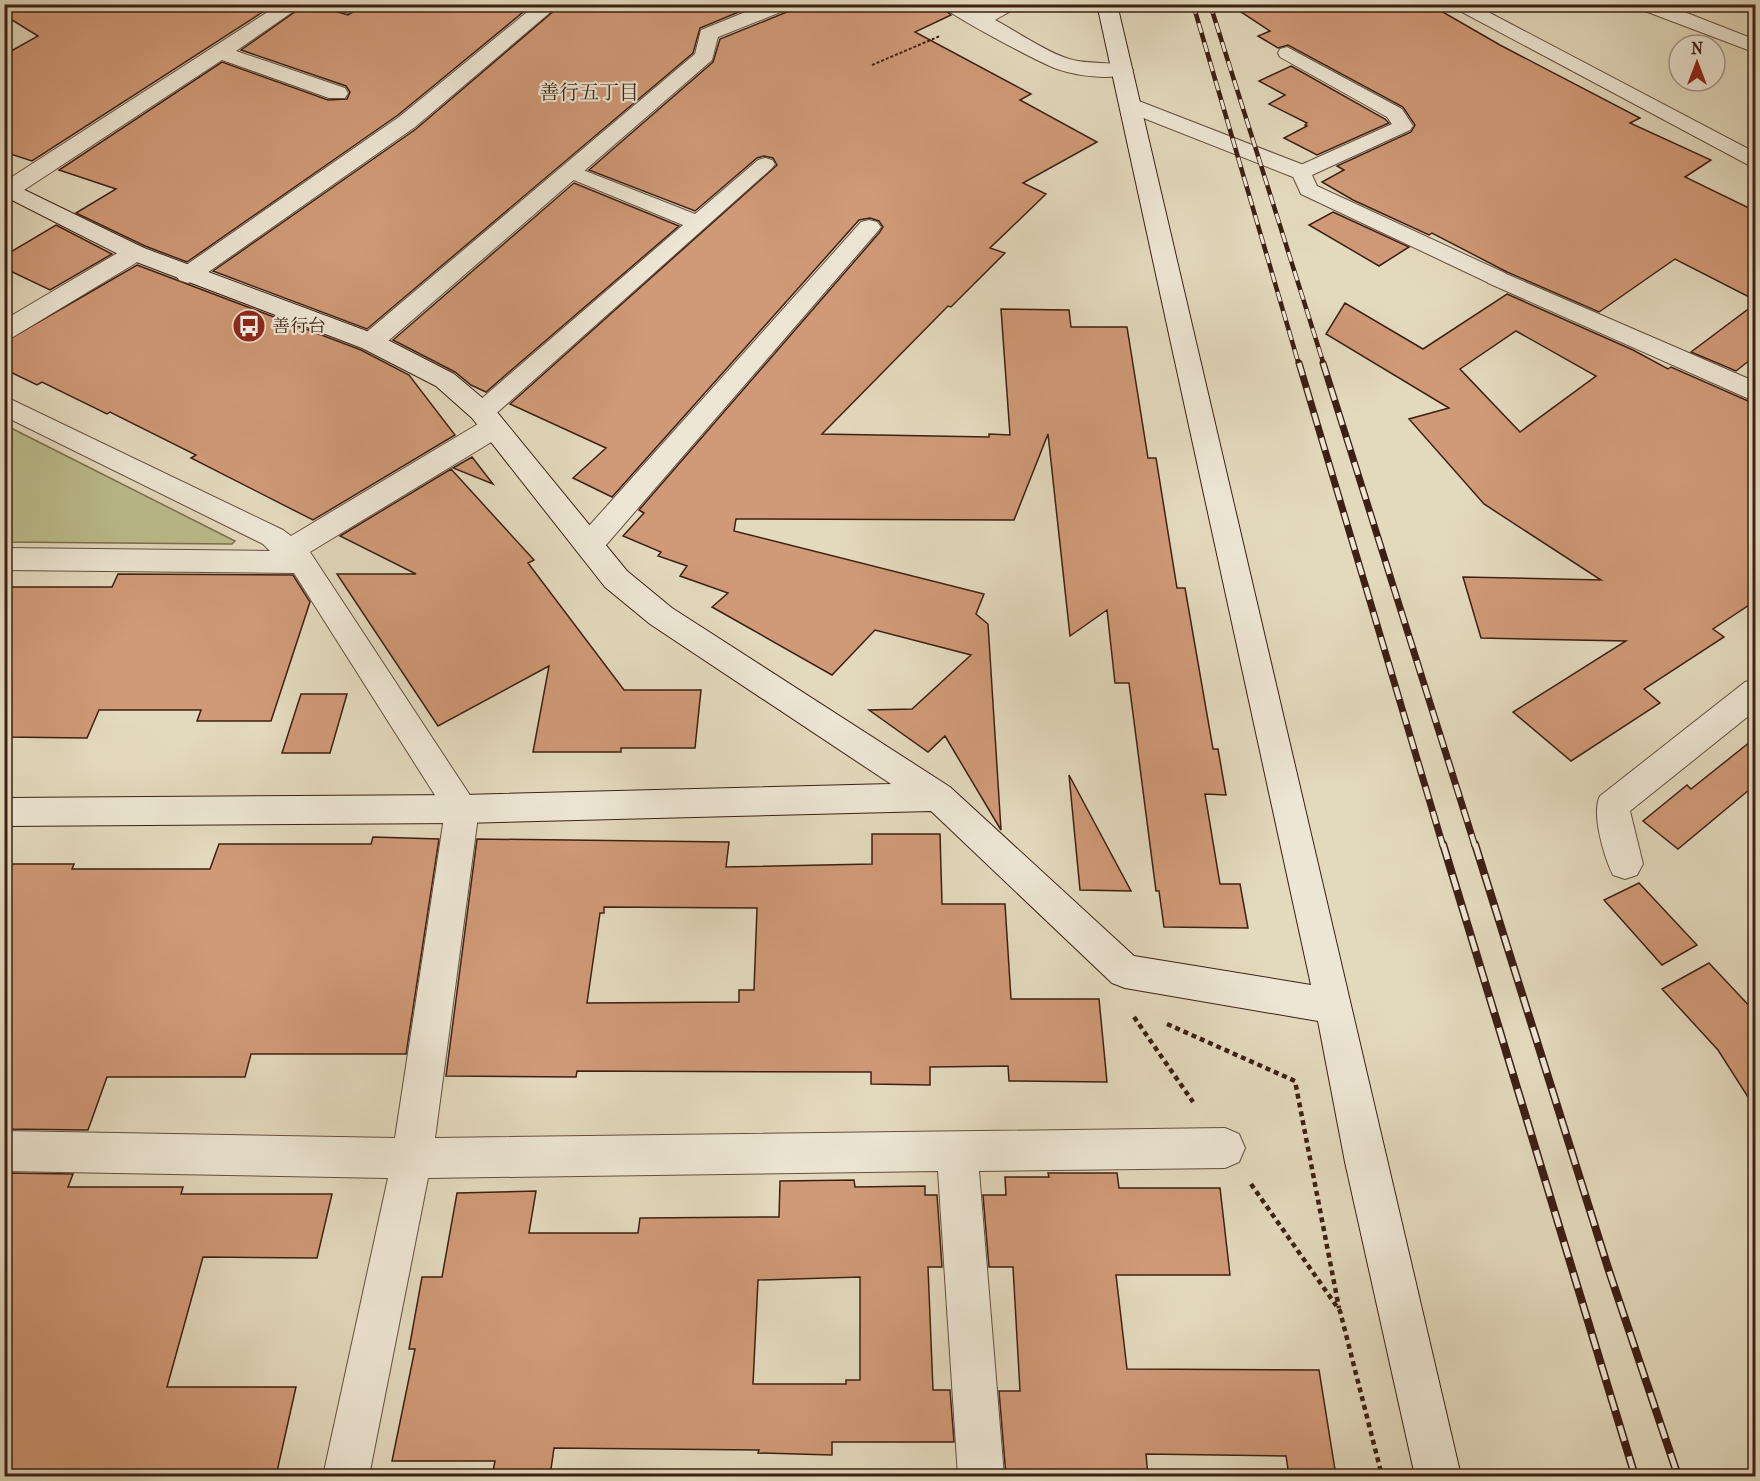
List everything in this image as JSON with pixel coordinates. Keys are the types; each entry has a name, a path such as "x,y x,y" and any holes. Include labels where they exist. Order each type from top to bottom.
{"street":[{"path":"7,188 294,4"},
{"path":"339,4 349,7 354,4"},
{"path":"188,275 407,122 550,4"},
{"path":"371,342 705,56 708,34 784,4"},
{"path":"950,4 1062,64 1095,70 1122,70"},
{"path":"980,19 1013,4"},
{"path":"1107,4 1334,1006 1365,1162 1438,1476"},
{"path":"1457,4 1755,162"},
{"path":"1644,4 1755,46"},
{"path":"219,52 337,93"},
{"path":"1131,105 1301,172"},
{"path":"7,188 135,253 188,275 371,342 445,380 488,420 616,579 661,616 938,797 1125,971 1334,1006"},
{"path":"590,544 869,227"},
{"path":"4,331 135,253"},
{"path":"1497,278 1755,393"},
{"path":"4,405 263,532 296,556 462,809 412,1158 346,1476"},
{"path":"4,559 296,556 488,420"},
{"path":"1625,864 1612,806 1755,691"},
{"path":"4,812 462,809 938,797"},
{"path":"4,1151 412,1158 1225,1148"},
{"path":"957,1152 981,1476"}],"lane":[{"path":"1287,53 1395,113 1403,126 1301,172 1308,190 1497,278"},
{"path":"488,420 698,223 765,164"},
{"path":"571,172 698,223"}],"path":[{"path":"872,65 980,19"},
{"path":"1157,1020 1295,1081 1340,1311"}],"green space":[{"path":"5,425 235,541 232,544 5,542"}],"building":[{"path":"4,4 275,4 32,161 4,152 4,55 38,36 4,15"},
{"path":"306,4 327,4 331,10 348,15 366,4 533,4 398,115 187,262 145,246 76,213 116,189 59,170 222,62 328,100 347,99 350,92 346,86 241,50"},
{"path":"562,4 758,4 700,28 693,53 367,329 213,271 416,129"},
{"path":"796,4 938,4 951,15 915,32 1031,94 1020,100 1097,142 1023,183 1046,194 990,248 1005,253 951,307 948,306 822,434 989,437 989,434 1010,435 1001,309 1069,310 1071,327 1127,327 1148,458 1156,458 1177,588 1185,588 1213,749 1218,749 1226,795 1205,794 1220,884 1240,884 1248,928 1164,927 1159,891 1156,891 1129,683 1115,683 1107,610 1070,636 1048,434 1014,520 736,519 734,531 984,594 976,614 988,624 1001,830 945,736 928,752 869,710 912,709 971,655 875,630 832,675 712,607 728,593 680,576 687,566 658,556 661,552 623,536 644,513 639,510 879,233 883,227 879,221 870,218 859,220 612,497 573,478 606,448 510,404 777,165 773,158 764,156 757,158 695,211 589,170 713,62 720,39 792,10"},
{"path":"1229,4 1429,4 1500,45 1640,118 1630,123 1711,160 1685,177 1755,211 1755,300 1675,259 1599,312 1507,272 1432,233 1429,235 1353,200 1322,182 1344,170 1337,166 1411,132 1415,125 1403,107 1288,45 1278,48 1258,36 1270,31"},
{"path":"1291,66 1389,123 1317,155 1284,138 1307,126 1305,125 1307,123 1269,104 1285,95 1259,81"},
{"path":"574,183 679,226 486,392 471,385 455,372 393,340"},
{"path":"1333,212 1409,247 1379,266 1309,225"},
{"path":"56,225 112,254 50,290 4,268 4,256"},
{"path":"137,265 361,350 409,375 455,435 313,520 191,458 196,455 110,412 107,414 42,382 37,385 4,369 4,342"},
{"path":"1507,294 1633,350 1668,369 1671,367 1755,404 1755,601 1713,629 1724,637 1644,689 1660,703 1571,761 1513,712 1626,641 1481,638 1463,577 1601,580 1484,504 1409,419 1449,408 1326,334 1345,303 1423,349","holes":["1516,331 1596,376 1520,432 1460,369"]},
{"path":"1755,304 1755,356 1736,371 1691,352"},
{"path":"472,457 493,484 453,468"},
{"path":"451,469 534,560 528,563 624,690 701,690 695,748 621,748 621,752 533,752 549,666 438,726 337,574 416,574 340,536"},
{"path":"118,574 293,575 310,602 271,721 197,721 201,710 99,710 87,738 4,737 4,587 112,587"},
{"path":"301,694 347,694 330,753 282,753"},
{"path":"1755,738 1755,785 1678,849 1643,821 1687,785 1691,789"},
{"path":"1069,775 1131,891 1080,890"},
{"path":"872,834 940,834 942,904 1005,904 1011,999 1099,999 1107,1082 1009,1081 1008,1066 930,1067 930,1085 871,1084 871,1072 577,1071 576,1077 446,1076 477,839 729,842 726,867 872,864","holes":["604,907 757,908 754,990 739,990 739,1002 587,1003 600,913 604,913"]},
{"path":"373,837 439,839 406,1054 251,1054 245,1077 107,1077 88,1130 4,1129 4,864 74,864 72,869 210,869 219,844 371,844"},
{"path":"1639,883 1697,945 1662,965 1604,900"},
{"path":"1709,963 1755,1012 1755,1108 1718,1050 1662,989"},
{"path":"4,1173 73,1174 68,1187 183,1187 181,1194 332,1194 317,1258 203,1257 167,1387 296,1387 276,1476 4,1476"},
{"path":"1048,1173 1117,1173 1119,1188 1220,1188 1230,1275 1116,1275 1127,1369 1319,1370 1336,1476 1289,1476 1286,1456 1146,1454 1148,1476 1006,1476 999,1391 1020,1391 1013,1267 989,1267 983,1195 1006,1195 1005,1177 1049,1177"},
{"path":"854,1180 855,1187 925,1186 925,1195 937,1195 942,1267 928,1267 933,1390 950,1390 954,1442 832,1442 832,1455 758,1453 759,1450 554,1448 550,1476 492,1476 495,1461 392,1461 415,1349 409,1349 422,1277 442,1277 457,1193 536,1191 529,1233 638,1233 640,1218 779,1217 780,1181","holes":["860,1277 860,1380 846,1380 846,1384 753,1384 758,1280"]}],"railway":[{"path":"1193,4 1299,365"},
{"path":"1210,4 1324,365"},
{"path":"1299,363 1443,846"},
{"path":"1323,363 1475,846"},
{"path":"1443,844 1635,1476"},
{"path":"1475,844 1609,1271 1678,1476"}],"place":[{"name":"善行台","path":"249,326"}],"district":[{"name":"善行五丁目","path":"589,92"}]}
